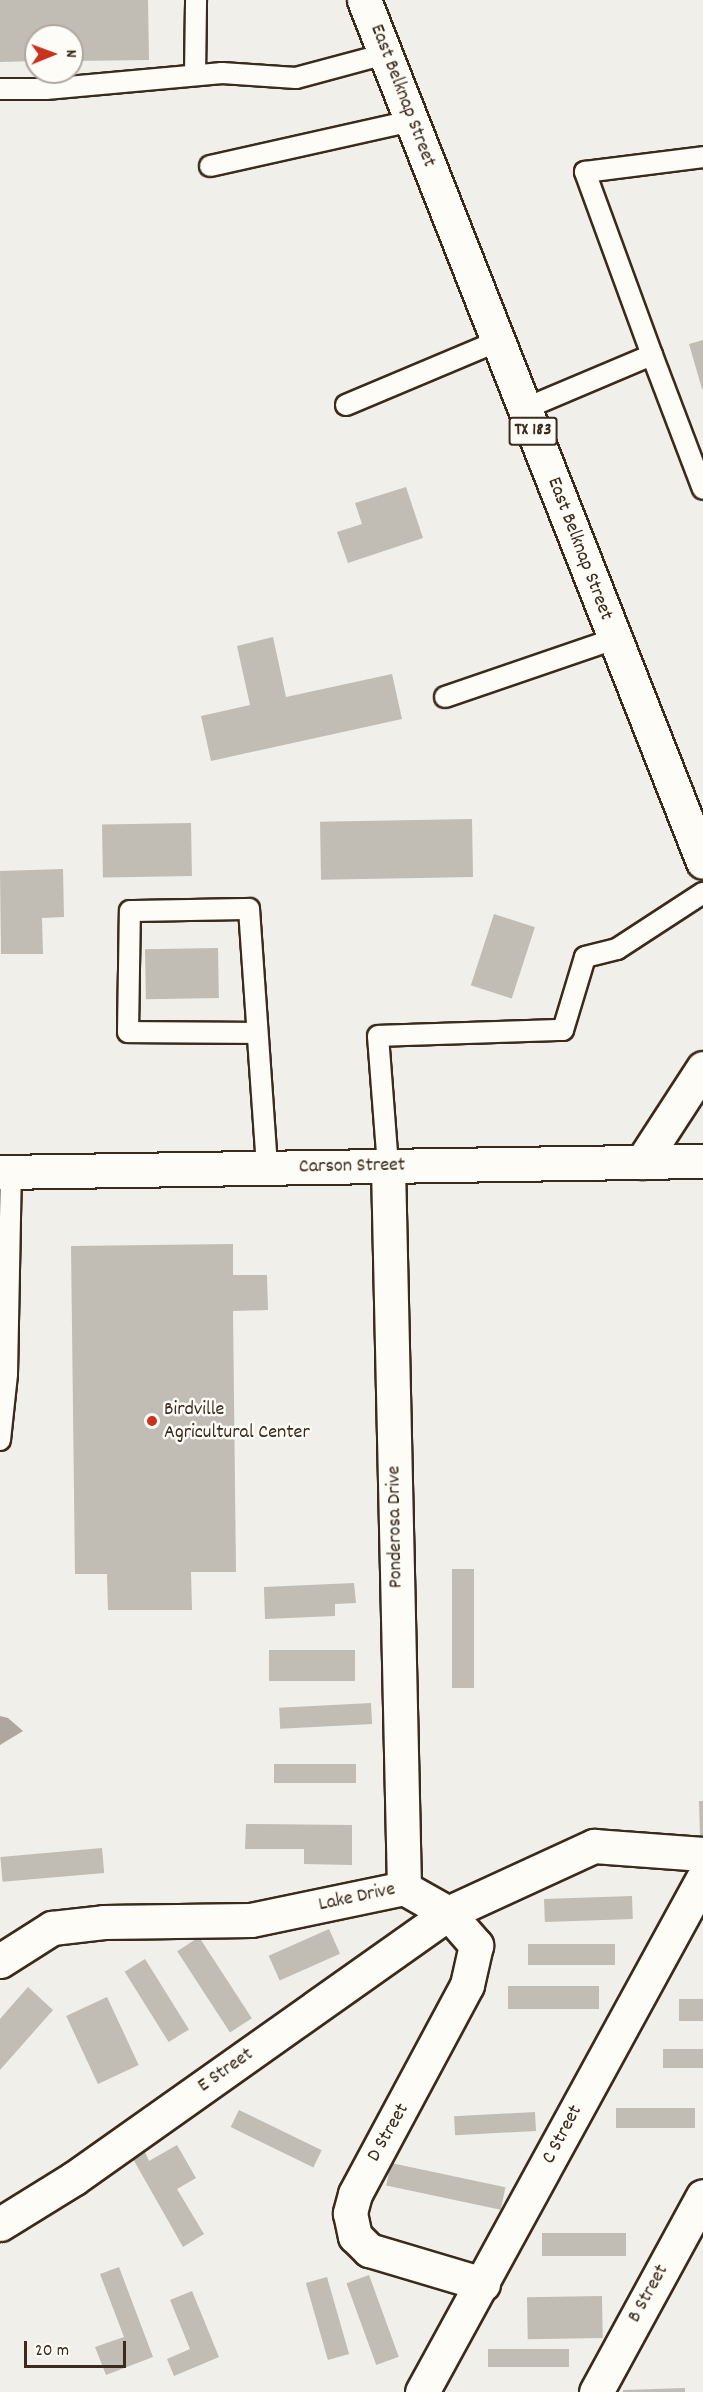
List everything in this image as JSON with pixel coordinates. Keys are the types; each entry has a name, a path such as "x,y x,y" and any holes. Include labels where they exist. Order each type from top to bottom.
{"street":[{"name":"East Belknap Street","path":"364,0 703,862"},
{"path":"642,1162 703,1068"},
{"name":"Carson Street","path":"5,1172 703,1161"},
{"name":"Ponderosa Drive","path":"388,1166 404,1888"},
{"path":"448,1913 594,1846 703,1854"},
{"name":"C Street","path":"422,2392 703,1878"},
{"name":"Lake Drive","path":"0,1961 52,1928 104,1922 250,1920 404,1888 448,1913"},
{"name":"E Street","path":"0,2224 73,2179 448,1913"},
{"name":"D Street","path":"448,1913 476,1945 467,1985 355,2194 350,2213 355,2236 369,2250 483,2284"},
{"name":"B Street","path":"596,2392 703,2196"}],"lane":[{"path":"195,75 196,0"},
{"path":"0,89 46,89 222,72 296,78 385,54"},
{"path":"210,166 411,121"},
{"path":"703,157 585,171 703,489"},
{"path":"346,405 498,341"},
{"path":"524,409 652,355"},
{"path":"445,697 614,639"},
{"path":"388,1166 378,1036 563,1030 585,957 617,949 703,892"},
{"path":"256,1033 128,1032 130,911 249,909 267,1168"},
{"path":"0,1440 7,1374 5,1172"}],"shaded area":[{"path":"0,1716 8,1718 23,1731 0,1745"}],"building":[{"path":"0,0 148,0 149,60 84,61 84,24 24,24 24,61 0,62"},
{"path":"703,340 703,389 702,389 689,344"},
{"path":"406,487 423,538 348,563 337,532 362,524 355,503"},
{"path":"273,637 286,697 392,674 402,719 211,761 201,716 250,705 237,646"},
{"path":"472,819 473,877 321,880 320,822"},
{"path":"191,823 192,876 103,878 102,825"},
{"path":"63,869 64,917 42,918 43,954 1,954 0,871"},
{"path":"494,914 535,927 512,999 471,985"},
{"path":"218,948 219,998 146,999 145,949"},
{"path":"233,1244 233,1275 267,1275 268,1310 233,1311 236,1572 191,1572 192,1610 108,1610 107,1574 75,1574 71,1246"},
{"path":"452,1569 474,1569 474,1688 452,1688"},
{"path":"354,1583 356,1603 335,1604 335,1616 265,1619 264,1587"},
{"path":"269,1650 355,1650 355,1681 269,1681"},
{"path":"371,1703 372,1724 280,1729 279,1708"},
{"path":"274,1764 356,1764 356,1783 274,1783"},
{"path":"699,1801 703,1801 703,1836 700,1836"},
{"path":"246,1824 352,1825 352,1865 304,1864 304,1849 245,1849"},
{"path":"102,1848 104,1873 3,1882 0,1857"},
{"path":"632,1896 633,1919 545,1922 544,1899"},
{"path":"329,1929 340,1954 280,1981 269,1956"},
{"path":"199,1937 252,2018 230,2033 177,1951"},
{"path":"528,1944 615,1944 615,1965 528,1965"},
{"path":"145,1959 189,2029 169,2042 125,1972"},
{"path":"508,1986 599,1986 599,2009 508,2009"},
{"path":"28,1987 53,2010 0,2070 0,2019"},
{"path":"107,1997 139,2065 98,2084 66,2016"},
{"path":"679,1999 703,1999 703,2021 679,2021"},
{"path":"663,2049 703,2049 703,2068 663,2068"},
{"path":"616,2108 695,2108 695,2128 616,2128"},
{"path":"239,2110 322,2150 313,2167 231,2127"},
{"path":"535,2112 536,2131 455,2135 454,2116"},
{"path":"177,2145 196,2178 177,2189 204,2234 183,2247 133,2159 145,2152 149,2161"},
{"path":"391,2163 505,2187 501,2210 386,2185"},
{"path":"542,2233 626,2233 626,2256 542,2256"},
{"path":"119,2267 153,2357 106,2375 95,2347 124,2337 100,2274"},
{"path":"369,2275 399,2357 376,2365 346,2283"},
{"path":"327,2277 349,2354 328,2360 306,2283"},
{"path":"192,2291 219,2357 174,2376 167,2359 190,2349 170,2300"},
{"path":"602,2296 603,2338 528,2339 527,2297"},
{"path":"488,2349 569,2349 569,2367 488,2367"},
{"path":"685,2388 685,2392 623,2392 623,2390"}],"place":[{"name":"Birdville Agricultural Center","path":"152,1421"}]}
